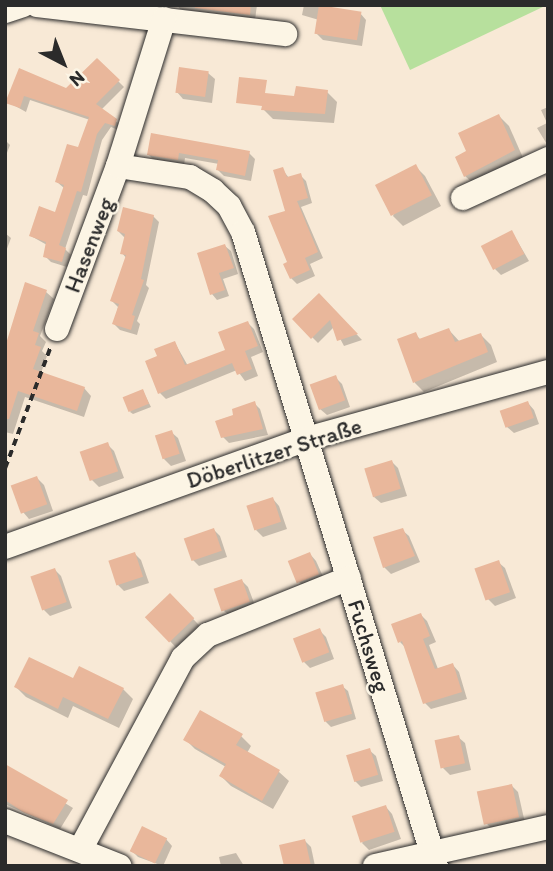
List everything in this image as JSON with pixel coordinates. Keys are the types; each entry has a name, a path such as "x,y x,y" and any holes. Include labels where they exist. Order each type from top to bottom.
{"street":[{"path":"5,11 23,5"},
{"path":"37,5 285,34"},
{"name":"Hasenweg","path":"57,329 118,166 164,19"},
{"path":"463,198 548,159"},
{"name":"Fuchsweg","path":"118,166 190,177 213,191 229,206 243,232 434,859"},
{"name":"Döberlitzer Straße","path":"5,547 306,439 548,372"},
{"path":"80,850 183,658 208,635 349,578"},
{"path":"5,821 120,866"},
{"path":"375,866 434,859 548,827"}],"path":[{"path":"5,468 57,329"}],"green space":[{"path":"380,5 547,5 410,70"}],"building":[{"path":"195,5 251,5 250,15 195,8"},
{"path":"319,5 361,12 357,40 314,34"},
{"path":"97,58 120,80 96,104 117,119 115,126 105,123 97,134 81,192 77,191 59,245 66,248 62,262 43,257 46,242 29,236 39,206 55,212 64,185 55,182 67,144 78,147 89,117 24,96 20,108 5,103 19,68 66,88"},
{"path":"179,67 209,71 205,97 175,93"},
{"path":"239,77 267,80 265,93 294,96 296,86 328,90 325,114 261,110 262,106 236,103"},
{"path":"499,114 515,150 464,177 455,157 466,151 458,133"},
{"path":"151,133 250,151 245,176 216,170 218,160 179,153 178,160 147,155"},
{"path":"416,164 432,195 391,216 375,185"},
{"path":"283,167 287,177 301,173 308,198 297,201 318,252 305,258 310,270 290,279 283,264 287,262 268,216 285,211 273,170"},
{"path":"123,207 154,215 141,279 144,280 132,315 135,316 131,330 112,324 119,304 110,301 126,255 120,254 125,234 117,231"},
{"path":"512,230 524,254 493,270 481,246"},
{"path":"225,244 234,268 219,273 225,290 210,295 197,253"},
{"path":"25,282 47,290 33,331 39,333 35,345 41,347 33,369 85,387 77,411 18,391 9,419 5,419 5,347"},
{"path":"319,293 358,334 337,341 330,320 311,339 292,319"},
{"path":"248,321 258,346 245,351 252,369 237,375 232,363 158,394 145,361 157,356 154,349 175,341 185,365 225,350 218,332"},
{"path":"449,328 455,342 481,333 488,352 413,383 397,339 416,332 419,339"},
{"path":"336,375 345,400 319,410 310,385"},
{"path":"143,389 149,404 129,412 123,397"},
{"path":"255,401 263,429 221,438 215,421 233,415 232,409"},
{"path":"528,401 534,418 505,428 500,411"},
{"path":"172,430 180,454 163,459 155,436"},
{"path":"108,442 118,471 90,481 80,452"},
{"path":"392,460 401,489 373,497 364,468"},
{"path":"37,476 47,504 21,514 11,486"},
{"path":"273,497 281,522 254,530 246,506"},
{"path":"214,528 222,551 192,561 184,538"},
{"path":"403,528 415,556 383,568 373,537"},
{"path":"135,552 143,577 116,585 108,561"},
{"path":"310,552 319,574 297,583 288,561"},
{"path":"499,560 510,592 485,601 474,568"},
{"path":"55,568 67,602 42,611 30,576"},
{"path":"242,579 250,602 221,611 214,589"},
{"path":"170,593 194,618 169,642 145,617"},
{"path":"421,613 430,636 423,639 435,669 453,663 462,692 423,704 402,641 398,643 391,624"},
{"path":"320,628 329,652 302,663 293,638"},
{"path":"29,657 73,678 79,666 124,688 108,719 63,697 58,709 14,687"},
{"path":"343,684 352,714 324,722 315,692"},
{"path":"200,710 243,734 236,745 280,770 262,801 219,776 226,764 183,740"},
{"path":"459,735 465,763 441,769 435,740"},
{"path":"370,748 378,775 354,782 346,755"},
{"path":"5,764 68,800 53,824 23,812 5,800"},
{"path":"512,784 519,817 484,825 477,791"},
{"path":"386,805 395,832 360,843 352,816"},
{"path":"142,826 167,838 155,863 130,851"},
{"path":"305,839 311,866 284,866 279,845"}]}
